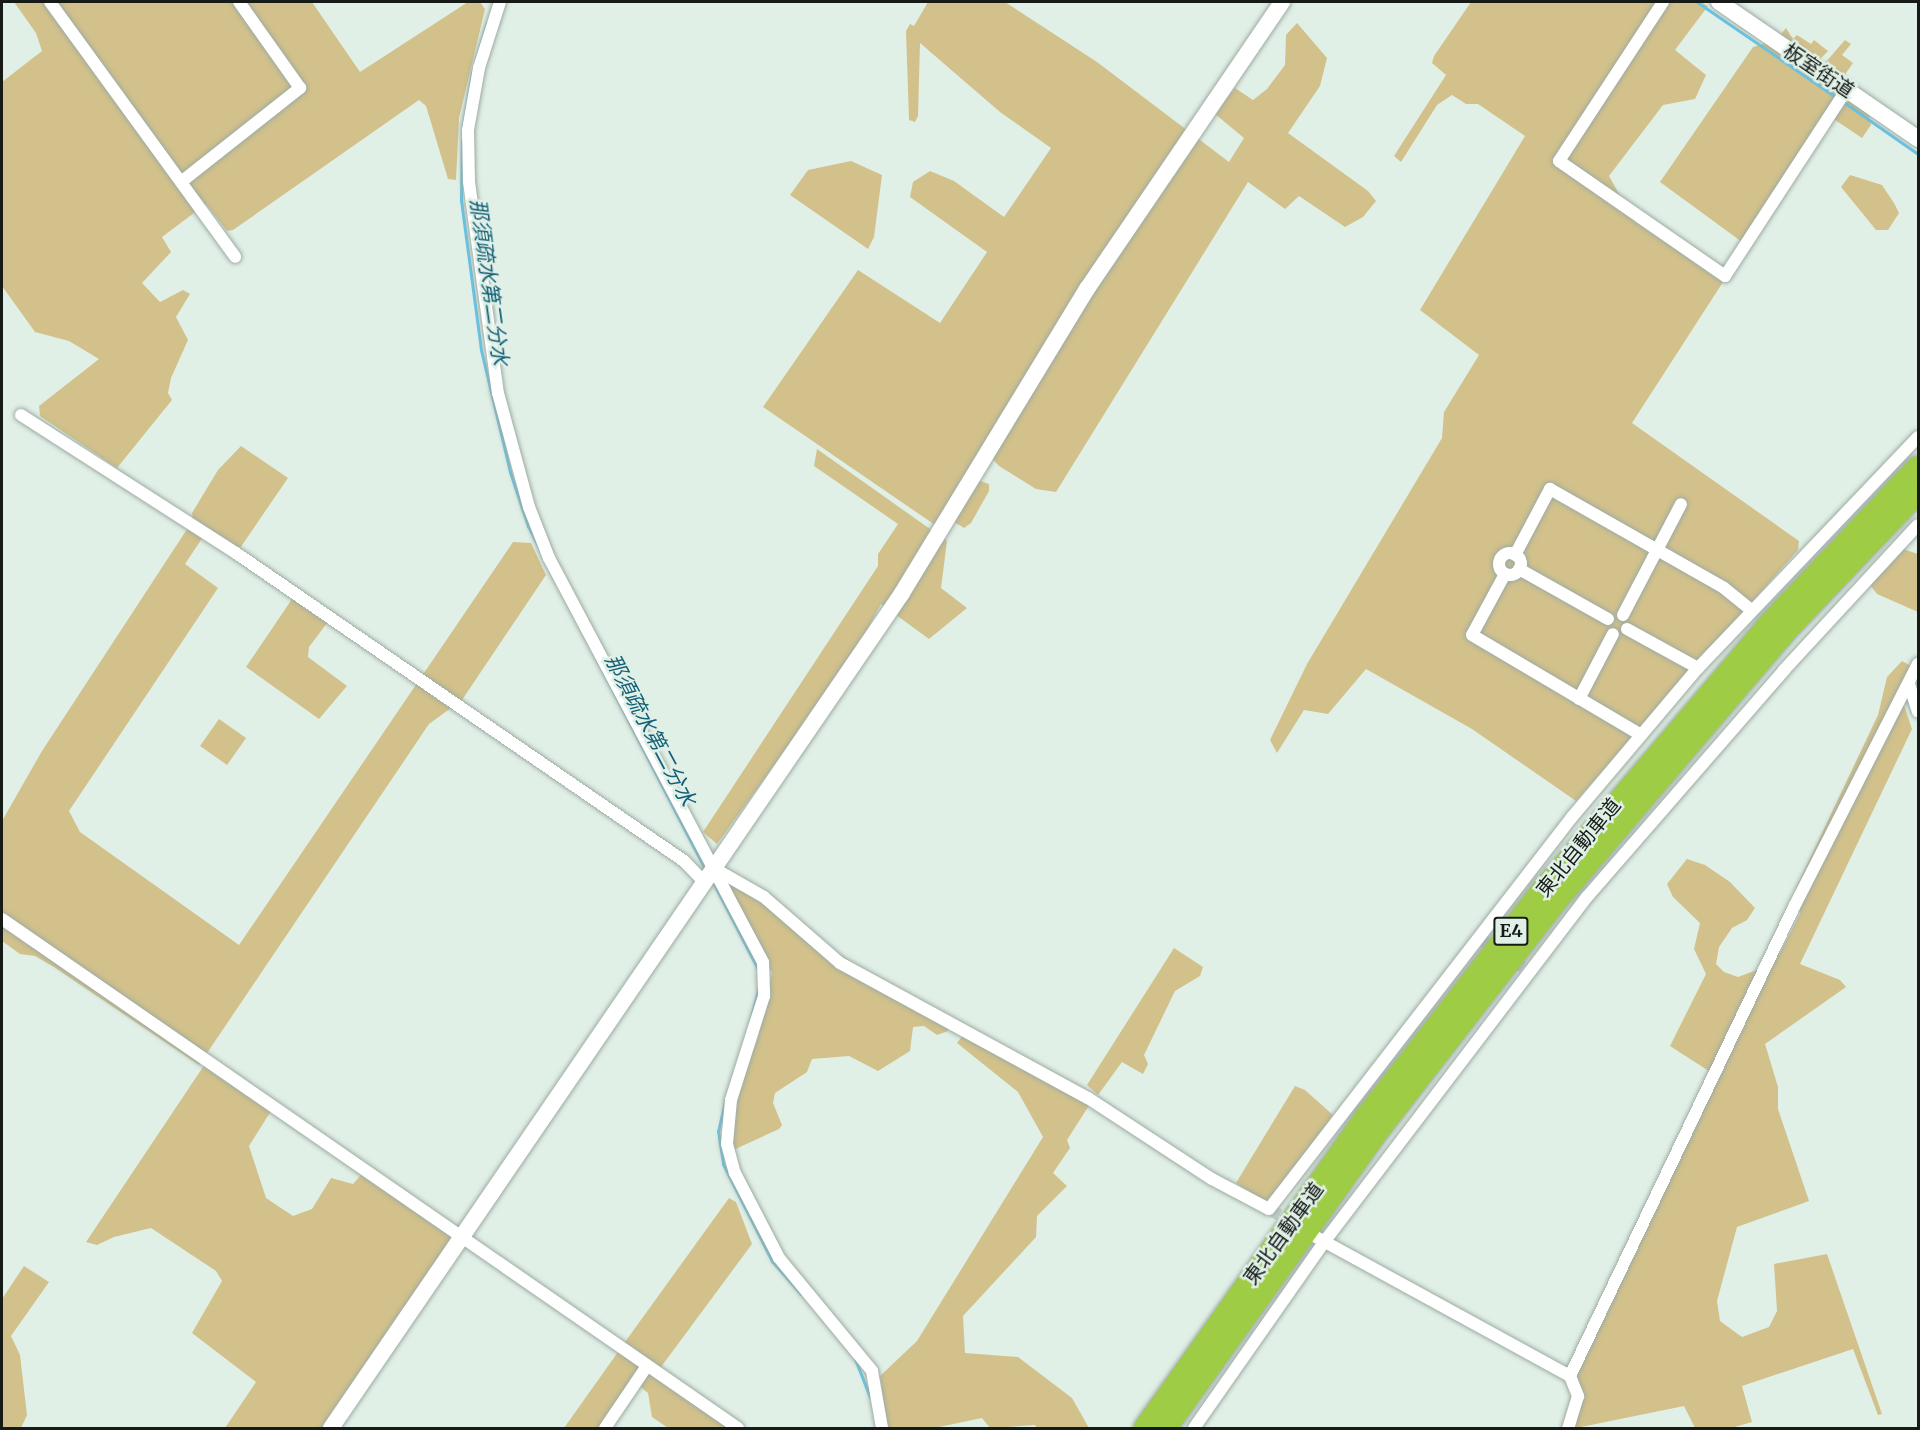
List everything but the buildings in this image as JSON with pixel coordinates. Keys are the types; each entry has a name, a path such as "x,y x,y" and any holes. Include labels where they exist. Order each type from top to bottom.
{"highway":[{"name":"東北自動車道","path":"1145,1428 1366,1117 1543,890 1769,624 1918,467"},
{"name":"東北自動車道","path":"1166,1428 1381,1126 1557,900 1783,634 1918,492"}],"street":[{"path":"50,2 235,257"},
{"path":"181,182 300,88 239,2"},
{"path":"500,2 480,68 468,130 473,217 498,393 529,507 549,558 710,876 766,974 760,1017 727,1116 730,1157 779,1258 869,1365 882,1428"},
{"path":"331,1428 710,876 918,567 1094,279 1282,2"},
{"path":"1663,2 1559,161 1725,276 1847,89"},
{"name":"板室街道","path":"1719,2 1918,139"},
{"path":"21,415 236,553 684,861 710,876 764,897 840,963 1088,1098 1212,1179 1269,1209 1641,735 1751,610 1918,437"},
{"path":"1520,569 1511,575 1505,574 1499,566 1501,558 1515,555 1550,489 1724,588 1751,610"},
{"path":"1680,504 1623,615 1628,629 1698,668"},
{"path":"1194,1428 1320,1240 1526,969 1731,730 1918,525"},
{"path":"1515,555 1520,561 1520,569"},
{"path":"1520,569 1608,619 1623,615"},
{"path":"1505,574 1472,635 1641,735"},
{"path":"1608,619 1607,628 1613,634 1622,634 1628,629"},
{"path":"1580,699 1613,634"},
{"path":"1570,1376 1794,908 1918,664"},
{"path":"1909,684 1918,712"},
{"path":"2,919 460,1238 738,1428"},
{"path":"1320,1240 1570,1376 1578,1396 1568,1428"},
{"path":"605,1428 647,1366"}],"shaded area":[{"path":"14,2 312,2 360,72 468,2 480,2 485,9 459,118 456,180 448,179 426,106 419,100 233,230 227,231 206,204 162,237 171,252 142,283 160,302 183,290 190,294 176,317 188,340 171,378 168,393 172,400 117,468 40,416 39,406 99,359 69,341 35,332 2,286 2,82 42,51 36,33"},
{"path":"928,2 1005,2 1097,62 1229,162 1244,138 1215,114 1235,88 1253,100 1267,89 1285,65 1286,35 1297,23 1327,58 1320,86 1288,133 1368,191 1376,201 1363,217 1345,227 1299,196 1285,209 1248,182 1056,492 1036,489 999,466 987,453 938,527 763,407 858,270 940,323 987,252 910,197 913,182 930,171 954,181 1004,217 1051,148 1000,112 920,43 918,116 915,122 909,120 906,31 910,24 914,26"},
{"path":"1471,2 1701,2 1708,6 1675,50 1706,75 1695,99 1663,105 1609,176 1635,222 1723,282 1632,423 1799,541 1798,550 1576,801 1472,729 1366,669 1328,714 1304,710 1277,753 1270,740 1307,664 1442,438 1444,412 1479,355 1420,310 1525,136 1478,104 1466,104 1452,95 1437,105 1401,162 1394,156 1446,75 1432,63 1434,56"},
{"path":"1786,28 1793,39 1797,35 1811,44 1814,40 1828,51 1819,60 1781,34"},
{"path":"1845,40 1851,44 1842,55 1853,63 1844,76 1824,64"},
{"path":"1766,43 1869,115 1871,125 1862,138 1826,114 1742,242 1660,182 1753,47"},
{"path":"851,161 882,175 874,237 868,249 790,195 808,170"},
{"path":"1850,175 1882,185 1899,213 1888,230 1876,230 1841,187"},
{"path":"241,446 288,478 240,548 236,549 207,531 185,564 218,588 69,811 80,832 239,945 513,542 531,543 546,575 462,700 429,724 199,1065 54,967 35,956 20,954 2,941 2,821 42,751 193,520 192,513 218,470"},
{"path":"817,449 947,541 941,588 967,608 929,639 881,604 852,657 717,844 703,832 878,566 878,554 898,524 814,466"},
{"path":"980,481 989,484 989,491 971,523 964,528 954,522"},
{"path":"1900,548 1918,554 1918,612 1877,594 1870,585"},
{"path":"292,599 327,623 309,647 308,657 347,686 319,719 246,667"},
{"path":"1902,661 1911,666 1900,693 1912,729 1800,964 1840,980 1846,987 1765,1044 1778,1087 1778,1109 1809,1201 1737,1227 1717,1301 1720,1321 1742,1337 1769,1327 1777,1311 1774,1264 1827,1254 1882,1414 1878,1415 1853,1349 1742,1386 1752,1422 1731,1428 1695,1428 1684,1406 1576,1428 1573,1377 1715,1075 1670,1046 1706,974 1694,949 1700,923 1673,897 1667,884 1687,859 1705,865 1730,882 1755,908 1747,920 1732,928 1719,947 1716,964 1724,972 1738,977 1754,971 1780,953 1800,914 1795,890 1878,715 1887,677"},
{"path":"219,719 246,738 227,765 200,746"},
{"path":"729,882 948,1025 948,1031 937,1035 924,1026 913,1027 910,1051 878,1071 849,1056 812,1059 807,1072 775,1093 773,1103 782,1125 779,1129 731,1151 728,1141 740,1086 758,1038 772,973 728,887"},
{"path":"1174,948 1203,967 1200,976 1175,991 1144,1055 1148,1064 1143,1074 1122,1062 1098,1095 1087,1085"},
{"path":"964,1034 1090,1104 1067,1140 1070,1148 1053,1173 1067,1186 1037,1216 1036,1237 963,1316 965,1353 1018,1357 1072,1398 1089,1428 1037,1428 1035,1425 990,1428 982,1418 934,1428 887,1428 880,1376 917,1341 1043,1137 1018,1092 957,1043"},
{"path":"205,1064 271,1111 249,1146 266,1198 293,1216 312,1209 331,1178 353,1184 361,1175 450,1236 451,1244 326,1428 225,1428 256,1382 192,1333 222,1281 216,1271 151,1228 114,1237 97,1245 86,1242"},
{"path":"1295,1086 1305,1090 1333,1115 1268,1203 1236,1183"},
{"path":"729,1198 736,1202 752,1244 661,1367 625,1342"},
{"path":"24,1266 49,1282 11,1336 20,1355 27,1415 21,1428 2,1428 2,1299"},
{"path":"618,1352 730,1428 668,1428 652,1417 648,1393 633,1381 599,1428 564,1428"}],"waterway":[{"path":"1697,2 1836,97"},
{"name":"那須疏水第二分水","path":"475,62 487,23"},
{"name":"那須疏水第二分水","path":"463,127 472,72"},
{"path":"1842,101 1918,154"},
{"name":"那須疏水第二分水","path":"462,140 461,200 481,350 510,472 528,526 706,871"},
{"name":"那須疏水第二分水","path":"713,882 758,969"},
{"name":"那須疏水第二分水","path":"750,1022 759,985"},
{"name":"那須疏水第二分水","path":"726,1097 718,1131 723,1164 772,1261 801,1294"},
{"name":"那須疏水第二分水","path":"855,1359 870,1397"}],"tunnel":[{"path":"1483,941 1523,967"},
{"path":"1269,1209 1294,1224"}]}
